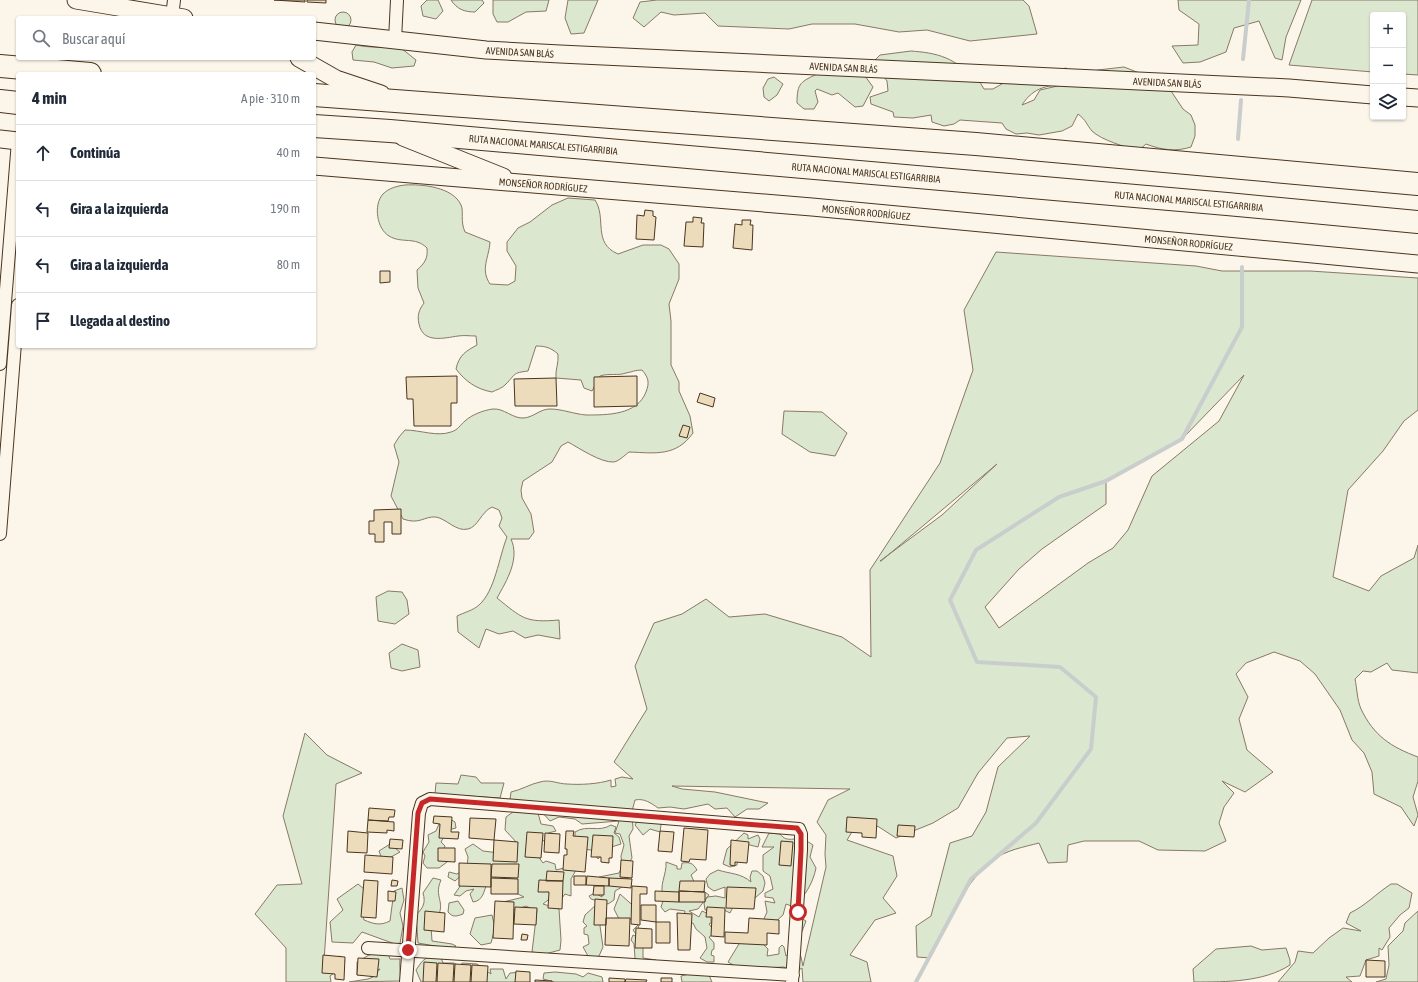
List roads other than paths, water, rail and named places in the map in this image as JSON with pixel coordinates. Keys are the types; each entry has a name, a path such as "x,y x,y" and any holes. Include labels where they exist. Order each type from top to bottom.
{"highway":[{"path":"0,66 68,72"},
{"path":"316,95 405,100 976,144 1418,184"},
{"path":"0,101 16,103"},
{"name":"RUTA NACIONAL MARISCAL ESTIGARRIBIA","path":"316,126 390,131 1235,204 1418,222"}],"street":[{"path":"76,0 167,16"},
{"path":"174,0 178,16"},
{"path":"395,40 397,0"},
{"name":"AVENIDA SAN BLÁS","path":"316,31 486,50 1289,88 1370,95"},
{"path":"303,60 336,79 405,100"},
{"path":"1406,97 1418,98"},
{"path":"390,131 519,183"},
{"path":"0,139 16,141"},
{"path":"0,364 16,166"},
{"name":"MONSEÑOR RODRÍGUEZ","path":"316,166 812,207 1418,264"},
{"path":"0,534 16,330"},
{"path":"368,948 408,950 792,979 801,834 799,829 430,799 422,803 418,813 408,950 406,982"}],"waterway":[{"path":"1243,59 1249,0"},
{"path":"1238,139 1241,100"},
{"path":"916,982 971,879 1036,823 1091,749 1096,697 1060,667 977,662 950,600 976,550 1059,497 1106,481 1182,439 1242,327 1242,267"}]}
